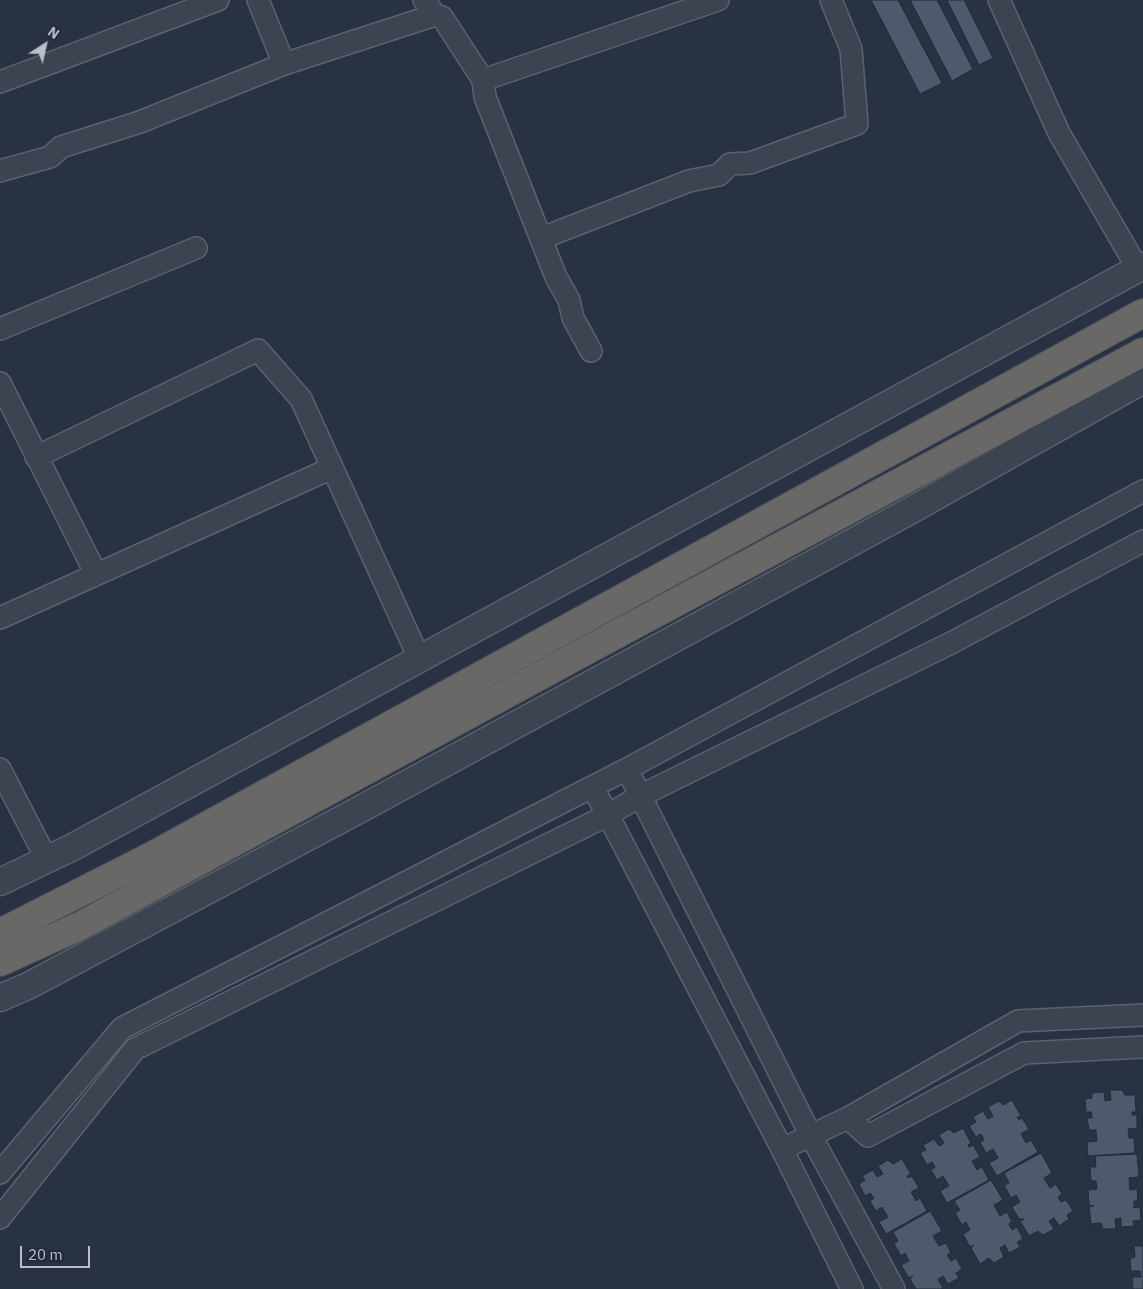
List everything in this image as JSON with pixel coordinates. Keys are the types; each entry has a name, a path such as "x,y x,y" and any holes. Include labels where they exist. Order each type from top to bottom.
{"highway":[{"path":"0,933 150,857 1143,313"},
{"path":"0,962 91,921 589,649 1143,352"}],"street":[{"path":"0,82 218,0"},
{"path":"258,0 284,64"},
{"path":"483,80 718,0"},
{"path":"542,238 689,181 719,175 730,164 750,163 857,124 851,49 831,0"},
{"path":"0,882 48,860 1140,268 1059,133 999,0"},
{"path":"0,171 50,157 61,147 140,122 430,7 442,18 483,80 485,97 556,277 569,300 572,318 591,351"},
{"path":"0,329 196,248"},
{"path":"36,456 258,350 301,399 419,658"},
{"path":"0,998 28,986 381,798 906,513 1143,380"},
{"path":"0,383 96,574"},
{"path":"0,618 332,468"},
{"path":"0,1173 122,1028 592,788 1143,491"},
{"path":"0,1218 135,1049 608,815 640,796 952,643 1143,541"},
{"path":"0,769 48,860"},
{"path":"627,769 811,1136 894,1289"},
{"path":"592,788 608,815 782,1149 852,1289"},
{"path":"782,1149 848,1118 1018,1021 1143,1015"},
{"path":"848,1118 868,1136 1024,1053 1143,1047"}],"building":[{"path":"871,0 898,0 942,83 920,94"},
{"path":"910,0 937,0 973,69 952,81"},
{"path":"947,0 964,0 993,58 979,65"},
{"path":"1110,1090 1122,1090 1125,1095 1135,1095 1136,1112 1132,1112 1132,1115 1137,1115 1137,1128 1128,1129 1129,1138 1134,1138 1135,1153 1088,1156 1087,1142 1097,1141 1096,1130 1089,1130 1087,1118 1092,1118 1091,1112 1086,1112 1085,1099 1092,1098 1092,1093 1104,1092 1105,1101 1111,1100"},
{"path":"1012,1100 1021,1116 1017,1117 1019,1120 1022,1118 1029,1129 1021,1134 1026,1143 1031,1140 1038,1152 997,1176 989,1163 998,1158 993,1149 986,1153 980,1142 984,1140 981,1134 976,1137 969,1126 976,1122 973,1117 983,1111 988,1119 993,1116 988,1107 999,1101 1003,1105"},
{"path":"963,1128 971,1143 968,1145 969,1147 973,1145 980,1157 972,1161 977,1170 982,1167 989,1180 947,1203 940,1191 949,1186 943,1176 937,1180 931,1170 935,1167 932,1162 927,1165 920,1153 926,1150 923,1145 934,1139 939,1146 944,1143 939,1135 949,1129 954,1133"},
{"path":"1041,1153 1052,1173 1044,1178 1050,1188 1056,1184 1062,1194 1058,1197 1061,1202 1066,1200 1073,1211 1067,1215 1069,1219 1059,1226 1054,1218 1049,1221 1054,1229 1043,1235 1038,1231 1029,1236 1020,1221 1024,1219 1019,1219 1012,1207 1020,1202 1016,1195 1011,1198 1004,1185 1009,1183 1004,1173"},
{"path":"1137,1154 1139,1177 1129,1178 1130,1190 1137,1189 1138,1201 1134,1201 1134,1208 1140,1207 1141,1220 1133,1221 1134,1226 1121,1227 1121,1218 1115,1219 1116,1229 1103,1229 1101,1223 1091,1224 1089,1206 1094,1206 1089,1205 1088,1190 1097,1189 1096,1181 1091,1181 1090,1167 1096,1167 1095,1156"},
{"path":"902,1159 911,1174 907,1176 908,1178 912,1176 919,1188 911,1192 916,1201 920,1198 927,1211 886,1234 879,1222 888,1217 882,1207 876,1211 870,1201 874,1198 870,1193 865,1196 859,1184 865,1180 862,1176 873,1170 877,1177 883,1174 878,1166 888,1160 893,1164"},
{"path":"991,1180 1003,1200 994,1205 1000,1216 1007,1212 1012,1222 1009,1224 1012,1230 1017,1227 1023,1239 1017,1242 1020,1247 1009,1253 1005,1245 1000,1248 1004,1257 994,1263 989,1258 980,1264 971,1248 974,1245 970,1247 963,1234 970,1230 966,1222 962,1225 955,1213 960,1210 954,1201"},
{"path":"930,1211 942,1231 933,1236 939,1246 946,1243 951,1253 947,1255 951,1261 956,1258 962,1269 956,1273 959,1278 948,1284 943,1276 938,1279 943,1288 941,1289 916,1289 910,1279 913,1276 909,1278 901,1265 909,1261 905,1253 901,1256 894,1244 898,1241 893,1232"},
{"path":"1134,1246 1143,1246 1143,1289 1133,1289 1132,1277 1141,1277 1140,1271 1131,1271 1130,1259 1135,1257"}]}
